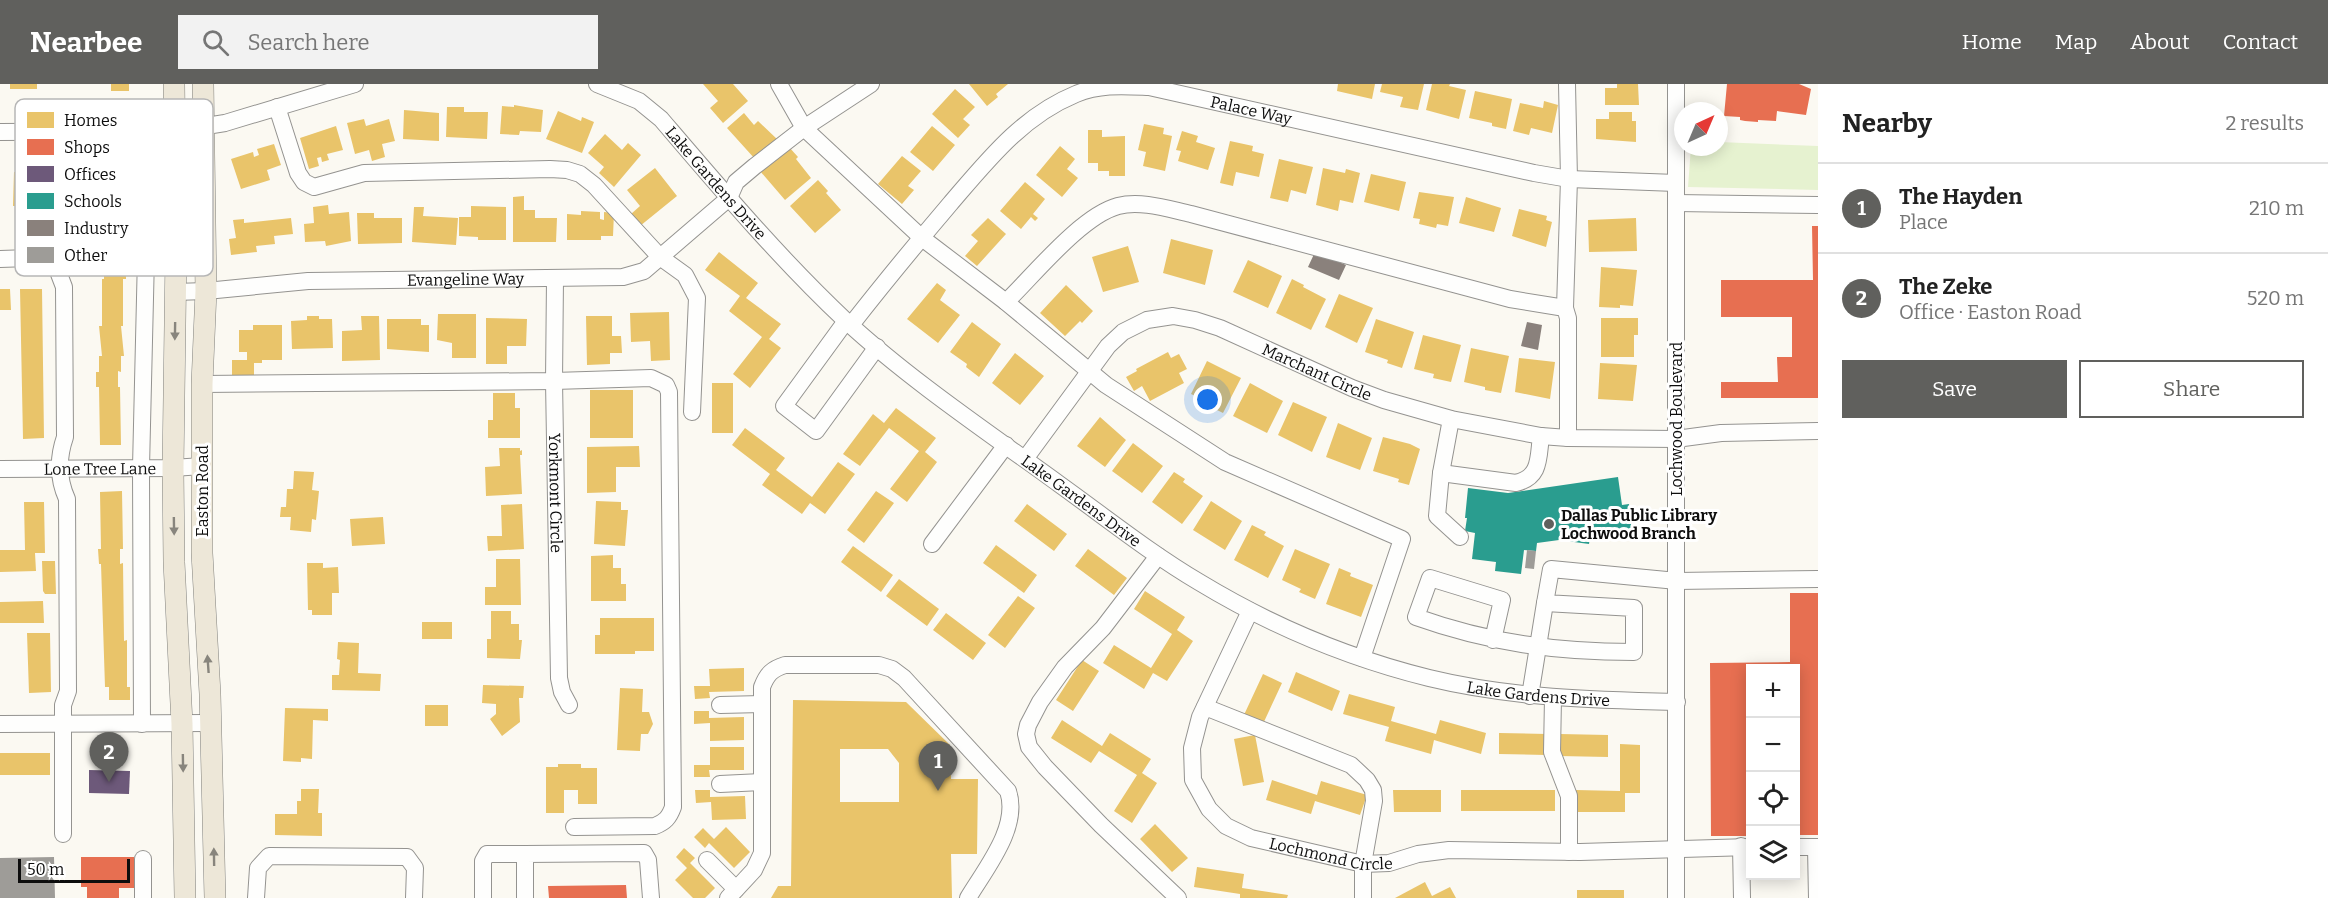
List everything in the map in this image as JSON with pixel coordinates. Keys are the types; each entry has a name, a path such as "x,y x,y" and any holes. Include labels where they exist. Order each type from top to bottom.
{"main road":[{"name":"Easton Road","path":"174,84 174,99"},
{"name":"Easton Road","path":"203,84 203,99"},
{"name":"Easton Road","path":"175,276 174,562 182,724 185,898"},
{"name":"Easton Road","path":"206,276 202,384 202,553 215,898"}],"street":[{"path":"213,125 355,84"},
{"path":"779,84 804,128 921,238 1138,407 1225,462 1402,539 1362,658"},
{"name":"Evangeline Way","path":"175,292 308,281 623,277 644,271 729,198 736,182 804,128 871,84"},
{"path":"1567,84 1569,179 1565,308 1568,318 1568,438"},
{"name":"Lochwood Boulevard","path":"1676,84 1676,898"},
{"name":"Lake Gardens Drive","path":"603,85 639,101 661,119 788,264 877,347 1025,459 1158,556 1200,583 1250,611 1311,639 1362,658 1429,678 1530,696 1677,702"},
{"name":"Palace Way","path":"877,347 816,431 784,406 849,323 1003,143 1044,109 1079,93 1113,85 1149,87 1534,173 1569,179 1676,183"},
{"path":"277,107 298,173 304,182 314,188 364,173 510,169 567,170 580,174 594,184 660,257 685,275 697,298 692,412"},
{"path":"0,132 15,132"},
{"path":"1006,302 1091,219 1118,206 1146,204 1510,299 1565,308"},
{"path":"1676,204 1818,205"},
{"path":"0,259 15,259"},
{"path":"60,276 64,288 65,437 60,452 60,485 67,499 68,691 63,705 63,834"},
{"path":"142,724 141,467 146,276"},
{"name":"Yorkmont Circle","path":"555,279 554,381 559,678 562,692 569,705"},
{"name":"Marchant Circle","path":"1025,459 1108,346 1123,332 1147,320 1173,316 1220,328 1352,388 1451,419 1541,436 1676,439 1721,433 1818,431"},
{"path":"202,384 651,378 666,385 669,392 673,807 664,822 655,826 574,827"},
{"path":"1451,419 1440,472 1437,516 1460,537"},
{"path":"1440,472 1516,483 1528,480 1534,474 1537,466 1541,436"},
{"path":"932,543 1006,445"},
{"name":"Lone Tree Lane","path":"0,469 202,466"},
{"path":"1158,556 1103,628 1065,667 1040,702 1026,734 1029,747 1045,767 1101,825 1178,898"},
{"path":"1530,696 1551,568 1677,581 1818,579"},
{"path":"1493,640 1502,600 1430,578 1416,617 1454,631 1493,640 1538,648 1587,652 1634,652 1634,608 1545,603"},
{"name":"Lochmond Circle","path":"1250,611 1205,707 1192,748 1193,780 1209,809 1226,826 1251,838 1363,864 1389,863 1418,854 1449,849 1569,852 1746,846"},
{"path":"707,860 732,894 754,870 762,853 762,687 766,676 775,668 785,665 879,665 892,669 904,678 1008,791 1012,802 1007,831 968,898"},
{"path":"1553,698 1552,752 1569,796 1569,852"},
{"path":"720,705 762,704"},
{"path":"1205,707 1352,765 1361,772 1373,790 1374,801 1363,864 1363,898"},
{"path":"0,724 210,723"},
{"path":"720,784 762,782"},
{"path":"1742,898 1746,846"},
{"path":"1800,847 1817,848 1817,898"},
{"path":"483,898 483,861 487,854 644,853 648,860 651,898"},
{"path":"525,854 525,898"},
{"path":"256,898 258,868 269,856 407,857 415,868 414,898"},
{"path":"143,859 143,898"}],"green space":[{"path":"1728,142 1818,146 1818,190 1688,187 1690,156 1728,156"}],"building: Homes":[{"path":"10,84 37,84 37,89 10,89"},
{"path":"111,84 129,84 129,91 111,91"},
{"path":"703,84 733,84 748,101 723,123 710,108 718,101"},
{"path":"969,84 1008,84 987,106"},
{"path":"1338,84 1375,84 1372,99 1337,91"},
{"path":"1382,84 1424,84 1418,110 1400,107 1403,97 1380,92"},
{"path":"1432,84 1450,84 1449,86 1466,90 1459,119 1426,110"},
{"path":"1617,84 1638,84 1639,105 1605,105 1605,88 1617,88"},
{"path":"955,89 975,107 963,119 970,125 958,138 932,114"},
{"path":"1475,91 1512,99 1506,129 1469,118"},
{"path":"1544,101 1558,105 1552,133 1531,128 1529,135 1513,131 1520,103 1543,108"},
{"path":"514,105 543,110 541,132 520,131 519,135 500,134 502,106 514,107"},
{"path":"447,107 464,107 464,112 488,112 487,139 446,137"},
{"path":"404,110 439,113 439,141 403,139"},
{"path":"558,111 581,121 582,117 594,122 582,153 546,139"},
{"path":"1609,112 1632,112 1632,121 1636,121 1636,142 1596,139 1596,119 1609,119"},
{"path":"744,113 754,125 758,121 778,140 755,159 727,128"},
{"path":"364,119 366,126 389,119 395,141 382,144 385,157 372,161 369,150 355,154 347,123"},
{"path":"1144,124 1164,128 1163,134 1172,136 1165,171 1143,166 1146,152 1138,150"},
{"path":"336,126 343,150 327,154 329,160 322,162 321,157 317,158 319,166 309,169 300,138"},
{"path":"932,126 955,145 933,171 910,152"},
{"path":"1088,130 1102,130 1102,137 1125,136 1125,176 1109,176 1109,171 1098,171 1098,163 1088,163"},
{"path":"1182,131 1198,136 1196,142 1215,148 1208,170 1178,161 1181,151 1176,150"},
{"path":"605,134 622,150 628,143 641,155 614,187 599,173 604,167 588,153"},
{"path":"1230,141 1253,146 1252,151 1264,154 1259,177 1236,172 1233,186 1220,183"},
{"path":"274,144 281,165 267,170 270,180 241,189 231,159 253,152 254,157 259,155 257,149"},
{"path":"1060,146 1075,159 1067,169 1078,178 1062,197 1036,175"},
{"path":"789,147 811,178 785,200 760,171"},
{"path":"902,156 921,171 908,186 914,190 902,204 878,184"},
{"path":"1279,159 1313,167 1306,194 1291,190 1288,202 1270,198"},
{"path":"655,168 677,196 640,226 631,214 640,206 627,190"},
{"path":"1323,168 1345,173 1346,169 1360,173 1353,203 1340,200 1338,211 1316,205"},
{"path":"14,172 15,206 13,206"},
{"path":"1371,174 1406,182 1399,211 1364,202"},
{"path":"818,180 841,210 815,233 790,206"},
{"path":"1025,182 1045,199 1033,214 1038,218 1035,221 1031,217 1021,229 1000,211"},
{"path":"1419,192 1454,197 1448,226 1437,224 1436,228 1419,224 1420,219 1413,218"},
{"path":"524,196 524,210 535,210 535,218 557,218 556,242 513,242 513,197"},
{"path":"1466,197 1501,208 1494,232 1459,223"},
{"path":"328,205 329,214 349,212 351,241 326,246 325,241 305,242 304,224 314,223 313,207"},
{"path":"471,206 506,207 506,240 478,240 478,237 459,236 459,217 471,217"},
{"path":"414,207 424,207 423,216 458,218 456,245 412,242"},
{"path":"1519,209 1547,216 1546,220 1552,222 1546,247 1512,236"},
{"path":"581,211 600,212 600,219 604,220 604,212 614,213 613,236 601,236 601,240 567,240 567,214 581,215"},
{"path":"357,213 374,213 374,218 402,218 402,243 358,244"},
{"path":"291,218 293,234 274,236 275,244 256,246 257,252 231,255 229,239 236,238 233,220 244,219 244,223"},
{"path":"988,218 1006,234 977,266 965,256 978,241 971,235"},
{"path":"1636,218 1637,251 1589,252 1588,220"},
{"path":"1171,239 1213,250 1205,285 1163,273"},
{"path":"1128,246 1139,282 1103,292 1092,257"},
{"path":"719,252 758,283 746,298 781,324 769,339 781,348 750,388 733,374 762,337 729,311 740,296 705,270"},
{"path":"1248,260 1282,276 1268,308 1233,292"},
{"path":"1601,267 1637,270 1633,306 1599,307"},
{"path":"104,276 126,276 126,279 123,279 123,326 121,326 124,356 121,356 121,372 118,371 121,445 100,445 99,387 96,387 96,372 99,372 99,356 102,356 99,326 102,326 102,279"},
{"path":"1292,279 1326,299 1311,330 1276,313"},
{"path":"937,283 946,290 940,300 960,315 938,343 907,319"},
{"path":"1066,285 1093,311 1065,336 1040,313"},
{"path":"0,289 10,289 11,310 0,310"},
{"path":"20,289 42,289 44,438 23,439"},
{"path":"1339,294 1373,308 1357,343 1325,327"},
{"path":"669,312 670,360 651,361 650,341 631,342 630,313"},
{"path":"438,314 476,314 476,358 452,358 452,343 437,340"},
{"path":"307,316 332,319 333,348 292,349 291,321 307,320"},
{"path":"361,316 379,316 380,360 342,361 342,331 362,330"},
{"path":"586,316 612,316 612,336 621,336 622,353 610,353 610,364 587,365"},
{"path":"486,318 527,319 526,346 507,346 507,364 486,364"},
{"path":"1601,318 1638,318 1638,335 1634,335 1634,357 1601,357"},
{"path":"387,319 421,319 421,325 429,325 429,352 387,349"},
{"path":"1376,319 1414,332 1402,368 1365,352"},
{"path":"972,322 1001,344 979,377 966,367 967,364 950,352"},
{"path":"253,325 282,325 282,360 262,360 262,363 254,363 254,378 232,378 232,360 247,360 247,352 239,352 239,330 253,330"},
{"path":"1423,335 1461,345 1451,382 1433,378 1434,374 1414,369"},
{"path":"1471,348 1509,356 1501,393 1464,382"},
{"path":"1168,352 1171,358 1179,354 1187,369 1179,373 1184,383 1150,401 1142,386 1134,391 1126,377"},
{"path":"1015,353 1044,376 1020,405 992,383"},
{"path":"1519,358 1555,362 1550,399 1515,392"},
{"path":"1207,361 1241,378 1223,413 1211,407 1213,404 1191,394"},
{"path":"1600,363 1637,365 1633,401 1598,399"},
{"path":"712,383 733,383 733,433 712,433"},
{"path":"1250,383 1283,401 1267,433 1233,416"},
{"path":"590,390 633,390 633,438 590,438"},
{"path":"493,393 515,393 515,408 520,408 520,438 488,438 488,420 493,420"},
{"path":"1293,402 1327,417 1312,452 1278,435"},
{"path":"896,408 936,438 925,452 937,462 907,502 890,489 919,451 889,428 860,466 843,454 873,414 884,423"},
{"path":"1100,417 1126,440 1105,467 1077,446"},
{"path":"1338,423 1372,438 1360,470 1326,457"},
{"path":"745,428 785,458 776,470 812,497 838,462 855,474 825,514 810,503 802,514 762,485 770,474 732,445"},
{"path":"1383,437 1420,449 1409,485 1398,482 1399,479 1373,471"},
{"path":"1133,443 1163,466 1142,493 1112,471"},
{"path":"639,446 640,467 616,467 616,492 587,493 587,447"},
{"path":"499,448 520,448 520,451 522,450 522,455 520,455 522,494 486,496 485,467 500,466"},
{"path":"294,471 314,472 312,490 319,491 316,520 312,519 311,532 290,530 291,517 280,517 281,507 286,507 287,489 293,489"},
{"path":"1174,472 1185,479 1183,482 1203,496 1182,524 1152,502"},
{"path":"122,491 123,549 120,549 120,564 123,563 124,641 127,640 127,687 130,687 130,700 109,700 109,687 105,687 101,564 99,564 98,549 101,549 100,492"},
{"path":"876,491 894,503 864,543 847,530"},
{"path":"596,501 621,502 621,510 628,510 625,546 594,544"},
{"path":"1211,501 1242,521 1225,550 1193,530"},
{"path":"24,502 44,502 45,553 35,553 36,571 0,572 0,550 25,550"},
{"path":"522,504 524,549 488,551 487,536 502,536 501,505"},
{"path":"1027,504 1067,534 1054,551 1014,521"},
{"path":"383,517 385,544 352,546 350,519"},
{"path":"1252,525 1266,532 1264,535 1284,546 1268,578 1234,560"},
{"path":"996,545 1037,575 1024,593 983,563"},
{"path":"853,546 893,575 881,592 841,562"},
{"path":"1088,549 1127,578 1114,595 1075,566"},
{"path":"1295,549 1330,564 1315,599 1299,592 1301,589 1282,580"},
{"path":"613,555 613,568 621,568 621,584 626,584 626,601 591,601 591,556"},
{"path":"496,559 520,559 521,605 485,605 485,587 496,587"},
{"path":"42,561 55,561 56,594 45,594 43,591"},
{"path":"307,563 323,563 323,568 338,567 339,593 332,593 332,615 312,615 312,610 308,610"},
{"path":"1339,568 1351,573 1350,576 1373,585 1361,617 1326,604"},
{"path":"899,579 939,609 927,626 886,596"},
{"path":"1145,591 1185,617 1177,630 1193,641 1167,681 1153,673 1144,689 1103,663 1114,645 1151,668 1172,634 1134,609"},
{"path":"1018,596 1035,608 1005,648 988,635"},
{"path":"43,601 44,623 0,623 0,602"},
{"path":"491,611 511,611 511,624 519,624 519,640 522,640 520,659 487,658 487,639 491,639"},
{"path":"946,613 986,643 973,660 933,630"},
{"path":"600,618 654,618 654,651 635,651 635,654 595,654 595,635 600,635"},
{"path":"422,622 452,622 452,639 422,639"},
{"path":"27,633 50,633 51,692 29,693"},
{"path":"338,642 359,643 358,673 381,674 380,691 332,690 332,675 339,675"},
{"path":"1082,660 1099,671 1073,711 1056,700"},
{"path":"744,668 744,691 709,692 710,698 695,699 694,686 710,686 709,669"},
{"path":"1296,672 1340,691 1332,711 1288,692"},
{"path":"1263,674 1282,683 1262,726 1243,717"},
{"path":"483,685 524,686 523,698 519,698 520,722 502,736 490,719 496,714 496,704 482,703"},
{"path":"620,688 643,689 642,712 649,712 653,724 648,734 641,734 640,751 617,750"},
{"path":"1349,694 1395,707 1391,721 1436,734 1440,720 1486,733 1481,754 1434,740 1431,754 1385,741 1389,727 1343,714"},
{"path":"793,700 906,702 950,745 951,779 978,779 977,854 951,854 952,898 771,898 778,886 791,886","holes":["840,749 888,749 899,763 899,802 840,802"]},
{"path":"425,705 448,705 448,726 425,726"},
{"path":"285,708 328,709 328,721 313,720 312,759 301,758 301,762 283,761"},
{"path":"694,711 709,711 709,718 744,717 744,740 710,741 710,723 694,724"},
{"path":"1062,720 1102,746 1110,733 1151,759 1142,773 1157,783 1132,823 1114,811 1137,775 1099,751 1091,763 1051,738"},
{"path":"1499,733 1547,734 1546,755 1499,754"},
{"path":"1560,734 1608,735 1608,757 1559,756"},
{"path":"1255,735 1264,782 1243,786 1234,739"},
{"path":"1620,744 1640,745 1640,793 1625,793 1625,812 1576,812 1576,790 1620,791"},
{"path":"710,747 744,747 744,770 709,770 710,777 694,777 694,765 710,765"},
{"path":"0,753 50,753 50,775 0,775"},
{"path":"558,764 581,764 581,768 597,768 597,804 578,804 578,790 564,790 564,813 546,813 546,767 558,767"},
{"path":"1272,780 1317,795 1321,781 1367,795 1360,815 1315,801 1311,814 1266,800"},
{"path":"301,789 319,789 318,813 322,813 322,836 275,835 275,814 297,814 297,801 301,801"},
{"path":"695,790 710,790 710,797 745,796 746,819 712,820 711,802 696,803"},
{"path":"1393,790 1441,790 1441,812 1394,812"},
{"path":"1461,790 1555,790 1555,811 1461,811"},
{"path":"1155,824 1188,858 1172,872 1140,839"},
{"path":"726,827 750,852 734,868 709,843 705,848 694,837 703,828 714,839"},
{"path":"684,848 695,858 690,863 715,888 705,898 693,898 675,880 687,868 676,857"},
{"path":"1197,867 1244,874 1242,888 1288,895 1287,898 1240,898 1240,894 1194,887"},
{"path":"1425,882 1432,896 1450,887 1456,898 1395,898"},
{"path":"1577,890 1624,890 1624,898 1577,898"}],"building: Shops":[{"path":"1727,84 1799,84 1811,89 1806,115 1777,111 1776,121 1758,120 1758,122 1728,116 1728,102 1725,102"},
{"path":"1812,226 1818,226 1818,398 1721,398 1721,382 1778,382 1777,357 1792,357 1792,317 1721,317 1721,280 1813,280"},
{"path":"1790,593 1818,593 1818,835 1800,835 1800,664 1746,664 1746,836 1711,836 1710,663 1790,662"},
{"path":"81,857 134,857 134,888 119,888 119,898 87,898 87,887 81,887"},
{"path":"626,885 627,898 549,898 548,886"}],"building: Offices":[{"path":"89,770 130,771 129,794 89,793"}],"building: Schools":[{"name":"Dallas Public Library Lochwood Branch","path":"1618,477 1622,505 1629,504 1632,530 1590,537 1589,544 1559,540 1537,543 1536,551 1524,550 1521,574 1495,571 1496,562 1472,559 1475,533 1465,531 1468,488 1508,493"}],"building: Industry":[{"path":"1315,252 1346,265 1339,280 1308,267"},
{"path":"1527,322 1542,325 1538,350 1521,346"}],"building: Other":[{"path":"1527,550 1536,551 1534,569 1525,568"},
{"path":"54,857 55,898 0,898 0,858"}],"place":[{"name":"Dallas Public Library Lochwood Branch","path":"1549,524"},
{"name":"The Zeke","path":"109,782"},
{"name":"The Hayden","path":"938,791"}]}
